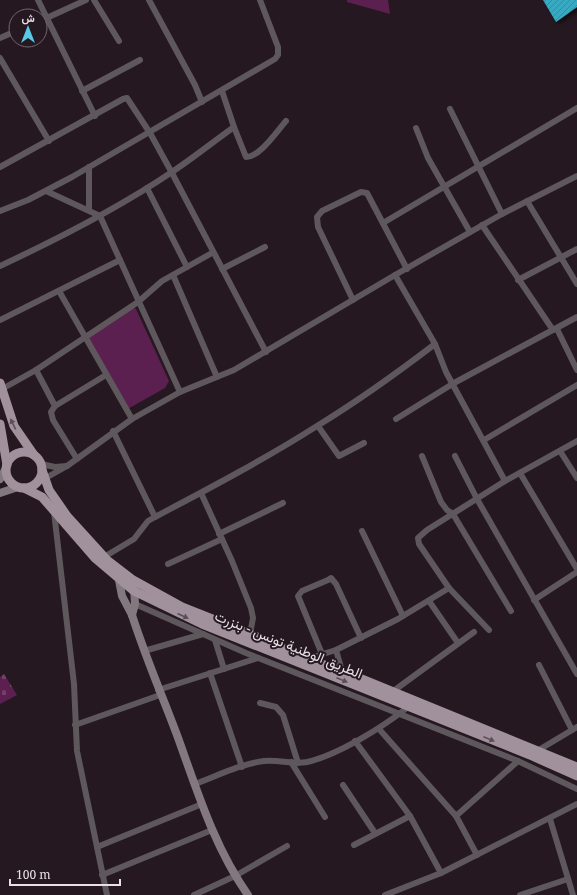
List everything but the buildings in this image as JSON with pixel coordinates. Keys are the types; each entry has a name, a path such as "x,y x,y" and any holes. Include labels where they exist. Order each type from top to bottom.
{"main road":[{"path":"0,424 8,480 21,488 35,484 41,476 42,471 35,456 14,426 1,386"},
{"path":"6,466 9,459 19,453 30,453 35,456"},
{"name":"الطريق الوطنية تونس - بنزرت","path":"42,471 56,501 104,556 134,580 182,607 307,659 342,671 363,684 408,707 530,755 577,776"},
{"name":"الطريق الوطنية تونس - بنزرت","path":"21,488 42,497 95,558 134,591 202,624 363,684 392,692 539,750 577,767"}],"street":[{"path":"84,0 48,18 95,116"},
{"path":"94,0 119,41"},
{"path":"149,0 195,84 202,102"},
{"path":"0,211 46,191 222,91 275,59 278,55 278,47 260,0"},
{"path":"0,58 49,141"},
{"path":"82,91 140,60"},
{"path":"222,91 245,155 249,157 262,148 286,121"},
{"path":"0,167 127,98 150,132 212,253 266,352"},
{"path":"383,223 577,108"},
{"path":"450,109 502,214"},
{"path":"0,266 43,246 100,216 172,173 234,127"},
{"path":"416,128 428,158 470,232"},
{"path":"89,167 89,210"},
{"path":"42,471 67,466 113,431 132,419 180,392 234,370 482,225 577,176"},
{"path":"147,188 187,267"},
{"path":"46,191 100,216 180,392"},
{"path":"353,300 318,227 317,217 322,210 364,192 370,196 407,268"},
{"path":"527,201 577,284"},
{"path":"482,225 518,280 555,330 577,370"},
{"path":"222,269 265,247"},
{"path":"518,280 577,249"},
{"path":"1,386 36,370 138,302 162,281 212,253"},
{"path":"0,320 120,260"},
{"path":"173,275 217,377"},
{"path":"395,275 435,344 444,367 505,481"},
{"path":"59,291 132,419"},
{"path":"396,419 454,384 577,317"},
{"path":"104,556 134,539 148,521 201,493 318,426 377,387 435,344"},
{"path":"36,370 55,406"},
{"path":"76,459 52,418 51,412 55,406 106,375"},
{"path":"484,440 577,385"},
{"path":"318,426 339,456 364,443"},
{"path":"113,431 155,517"},
{"path":"489,630 449,588 419,544 418,538 421,534 505,481 577,441"},
{"path":"560,451 577,478"},
{"path":"422,456 441,502 447,510 453,514 511,611"},
{"path":"456,456 477,499 577,674"},
{"path":"0,479 6,466"},
{"path":"42,471 55,467 67,466"},
{"path":"520,473 577,569"},
{"path":"0,493 21,488"},
{"path":"201,493 252,613 250,634"},
{"path":"168,564 283,503"},
{"path":"54,510 74,684 75,725 80,771 107,895"},
{"path":"362,531 402,616"},
{"path":"117,567 122,596 132,616 144,652 212,830 235,876 248,895"},
{"path":"534,600 577,572"},
{"path":"322,654 298,596 302,591 331,578 336,584 361,638"},
{"path":"132,616 135,604 134,580"},
{"path":"307,659 336,650 361,638 429,601 449,588"},
{"path":"429,601 458,643"},
{"path":"135,604 258,658 518,761 577,789"},
{"path":"392,692 474,632"},
{"path":"144,652 203,634"},
{"path":"215,640 224,669"},
{"path":"336,650 342,671"},
{"path":"75,725 210,673 258,658"},
{"path":"530,755 575,728 539,665"},
{"path":"210,673 242,766"},
{"path":"260,703 276,708 280,711 298,762"},
{"path":"195,784 242,766 266,760 291,762 314,760 379,729 408,707"},
{"path":"379,729 456,816 477,855"},
{"path":"355,741 410,816 441,873"},
{"path":"456,816 518,761"},
{"path":"291,762 326,817"},
{"path":"343,785 375,833"},
{"path":"97,847 202,804"},
{"path":"386,895 441,873 577,804"},
{"path":"354,845 410,816"},
{"path":"550,819 573,895"},
{"path":"102,875 212,830"},
{"path":"194,895 235,876 287,846"},
{"path":"520,895 568,879"}],"green space":[{"path":"347,0 388,0 390,14 347,2"},
{"path":"133,307 136,309 169,381 165,388 126,410 88,337"},
{"path":"4,674 17,695 0,704 0,677"}]}
